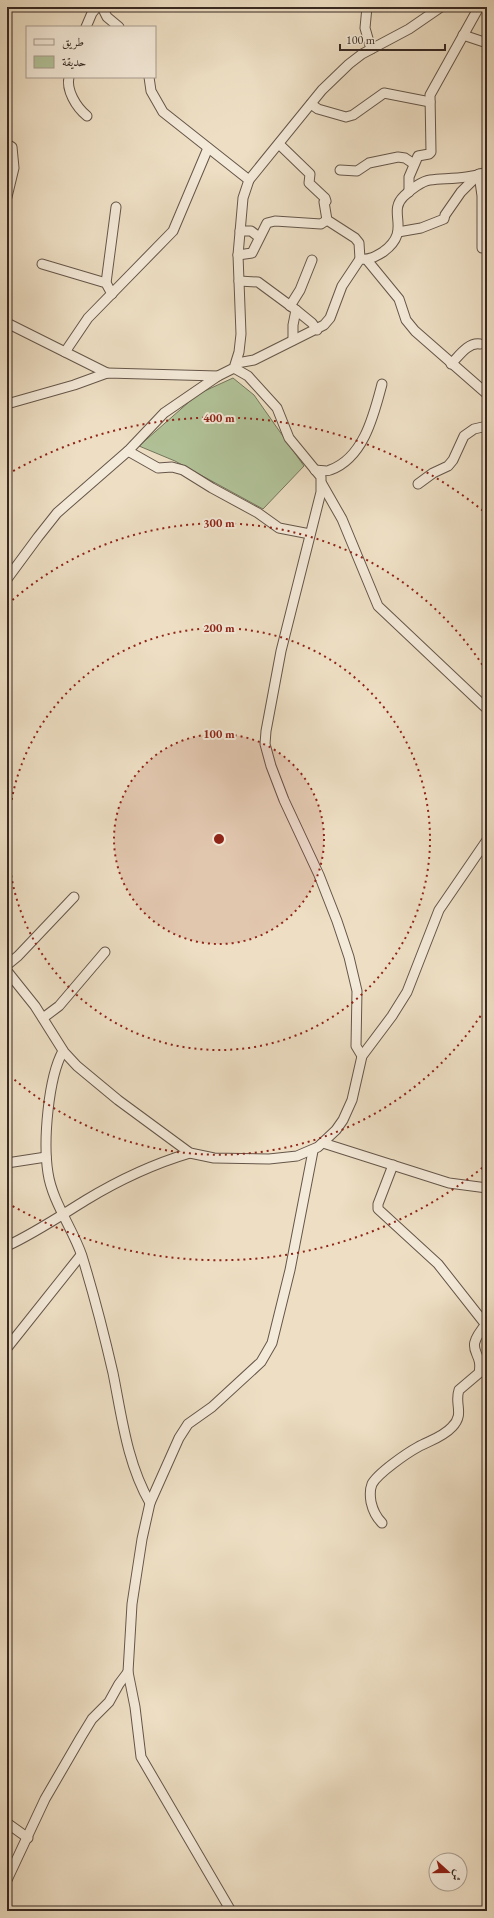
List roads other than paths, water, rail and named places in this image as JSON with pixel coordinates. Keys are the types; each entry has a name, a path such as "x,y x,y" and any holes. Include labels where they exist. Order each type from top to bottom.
{"street":[{"path":"86,26 92,13 97,7"},
{"path":"102,7 107,17 118,26"},
{"path":"367,7 365,28 371,49"},
{"path":"236,366 241,334 238,255 243,198 249,180 311,104 349,64 371,49 409,29 441,7"},
{"path":"409,192 409,178 418,156 429,154 431,152 430,102 432,90 479,7"},
{"path":"463,35 487,43"},
{"path":"69,78 68,84 75,104 87,116"},
{"path":"149,78 151,91 161,110 249,180"},
{"path":"311,104 318,109 343,117 353,115 384,93 430,102"},
{"path":"7,144 12,147 15,162 7,197"},
{"path":"279,144 310,174 309,183 325,198 326,201 324,202 327,220 359,243 364,260 399,299 406,320 415,331 487,394"},
{"path":"65,352 88,318 173,231 208,148"},
{"path":"340,170 357,171 369,163 398,157 404,158 414,164"},
{"path":"7,579 57,513 128,451 172,406 236,366 254,360 293,340 317,330 324,325 330,318 342,286 364,260 390,246 395,241 398,232 397,214 399,202 409,192 423,182 430,180 457,179 483,173"},
{"path":"398,232 421,228 444,219 445,215 461,192 483,173"},
{"path":"482,248 483,173"},
{"path":"112,294 106,283 116,207"},
{"path":"238,255 252,254 267,223 275,221 321,224 327,220"},
{"path":"240,231 251,231 259,237"},
{"path":"293,340 293,308 312,260"},
{"path":"42,264 106,283"},
{"path":"239,281 258,282 312,323 317,330"},
{"path":"7,323 107,373"},
{"path":"451,364 469,347 480,344"},
{"path":"236,366 248,376 277,408 289,438 321,477 322,484 342,519 378,606 487,709"},
{"path":"7,404 67,387 107,373 218,376"},
{"path":"315,470 329,471 340,466 362,441 369,428 382,384"},
{"path":"418,484 428,476 448,466 453,460 464,436 474,429 487,426"},
{"path":"128,451 158,468 172,466 183,470 258,513 279,528 310,534"},
{"path":"322,484 281,651 266,731 265,744 271,766 284,800 319,875 349,957 357,991 356,1046 362,1056"},
{"path":"7,971 19,984 43,1018 63,1051 77,1066 118,1100 190,1154 214,1158 288,1158 313,1151 324,1143 336,1130 348,1109 358,1082 362,1056 392,1016 407,992 439,910 487,840"},
{"path":"7,965 22,952 74,897"},
{"path":"43,1018 59,1006 105,952"},
{"path":"63,1051 58,1060 53,1083 46,1157 52,1188 81,1255 111,1366 125,1441 143,1491 150,1503"},
{"path":"324,1143 449,1183 487,1188"},
{"path":"231,1911 141,1757 135,1707 128,1672 133,1598 142,1539 150,1503 178,1438 188,1424 212,1407 261,1362 272,1343 290,1270 313,1151"},
{"path":"7,1246 131,1176 190,1154"},
{"path":"7,1163 46,1157"},
{"path":"382,1523 376,1517 373,1509 370,1492 372,1484 379,1476 409,1452 453,1427 459,1415 457,1399 459,1390 479,1374 479,1363 474,1341 486,1324 438,1264 378,1209 378,1204 393,1165"},
{"path":"7,1348 81,1255"},
{"path":"7,1880 46,1799 81,1737 92,1719 109,1702 128,1672"},
{"path":"7,1823 28,1838"}]}
